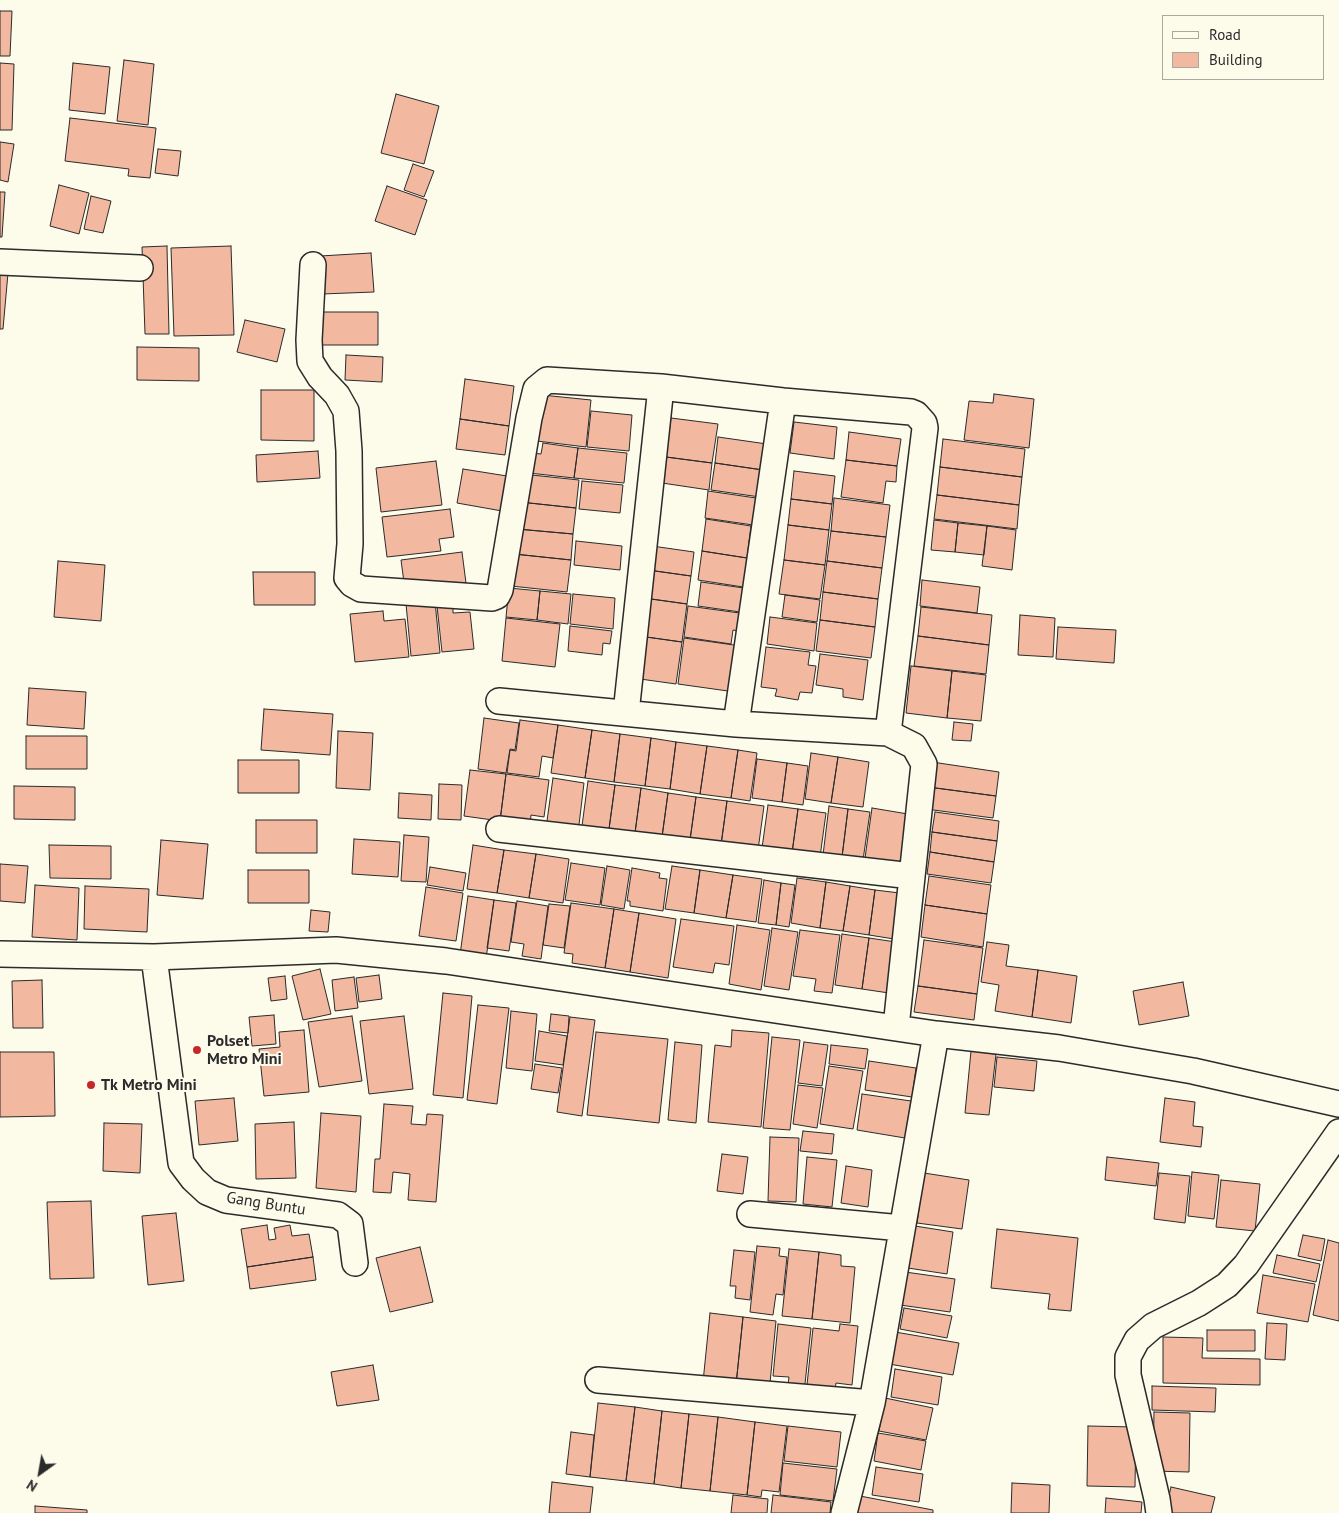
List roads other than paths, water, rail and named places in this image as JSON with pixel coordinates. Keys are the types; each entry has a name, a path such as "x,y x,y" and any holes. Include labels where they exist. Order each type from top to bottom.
{"street":[{"path":"0,262 140,268"},
{"path":"313,265 309,340 310,361 337,395 346,411 349,460 350,544 347,578 352,584 361,589 492,598 497,596 500,590 529,418 536,389 547,380 661,388 911,412 924,423 888,733"},
{"path":"626,713 661,388"},
{"path":"736,724 783,401"},
{"path":"499,701 736,724 888,733 914,746 924,764 896,1027"},
{"path":"499,829 912,876"},
{"path":"0,954 154,958 336,950 446,961 936,1034 1059,1048 1184,1069 1339,1104"},
{"name":"Gang Buntu","path":"154,958 181,1163 193,1179 207,1192 226,1200 338,1215 350,1224 355,1263"},
{"path":"844,1513 872,1403 936,1034"},
{"path":"1159,1513 1158,1499 1128,1375 1128,1357 1137,1340 1153,1326 1199,1303 1228,1285 1246,1265 1339,1132"},
{"path":"750,1214 902,1228"},
{"path":"598,1380 872,1403"}],"place":[{"name":"Polset Metro Mini","path":"197,1050"},
{"name":"Tk Metro Mini","path":"91,1085"}]}
